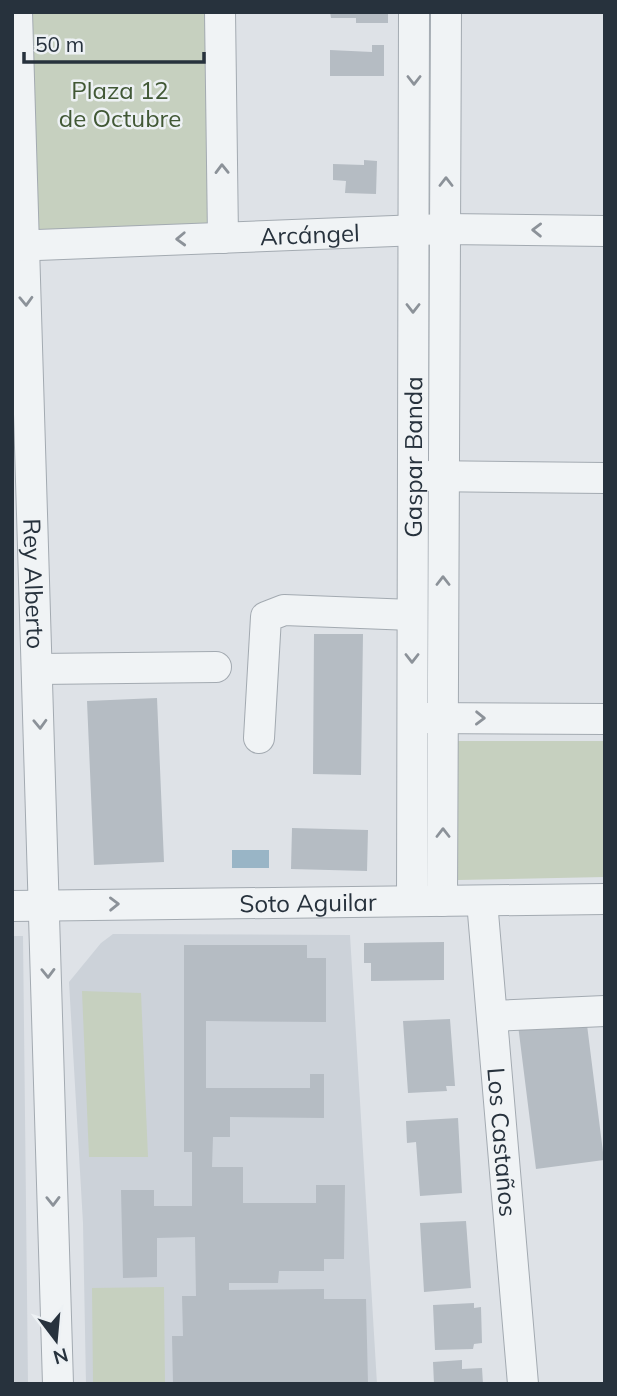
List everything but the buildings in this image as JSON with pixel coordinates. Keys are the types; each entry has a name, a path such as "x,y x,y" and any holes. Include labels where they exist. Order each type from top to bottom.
{"street":[{"name":"Rey Alberto","path":"17,12 18,246 38,669 58,1384"},
{"path":"220,12 223,237"},
{"name":"Gaspar Banda","path":"412,901 414,12"},
{"name":"Gaspar Banda","path":"442,901 446,12"},
{"name":"Arcángel","path":"18,246 445,229 605,231"},
{"path":"413,476 605,478"},
{"path":"259,738 267,617 284,610 412,615"},
{"path":"38,669 216,667"},
{"path":"412,718 605,719"},
{"name":"Soto Aguilar","path":"12,906 605,900"},
{"name":"Los Castaños","path":"482,901 523,1384"},
{"path":"492,1016 605,1011"}],"shaded area":[{"path":"113,934 350,935 377,1384 86,1384 83,1223 69,982 101,943"},
{"path":"12,936 23,936 28,1384 12,1384"}],"green space":[{"name":"Plaza 12 de Octubre","path":"26,12 210,12 212,230 34,235"},
{"path":"458,741 605,741 605,877 458,880"},
{"path":"82,991 141,993 148,1157 89,1157"},
{"path":"164,1287 165,1384 93,1384 92,1288"}],"water":[{"path":"232,850 269,850 269,868 232,868"}]}
